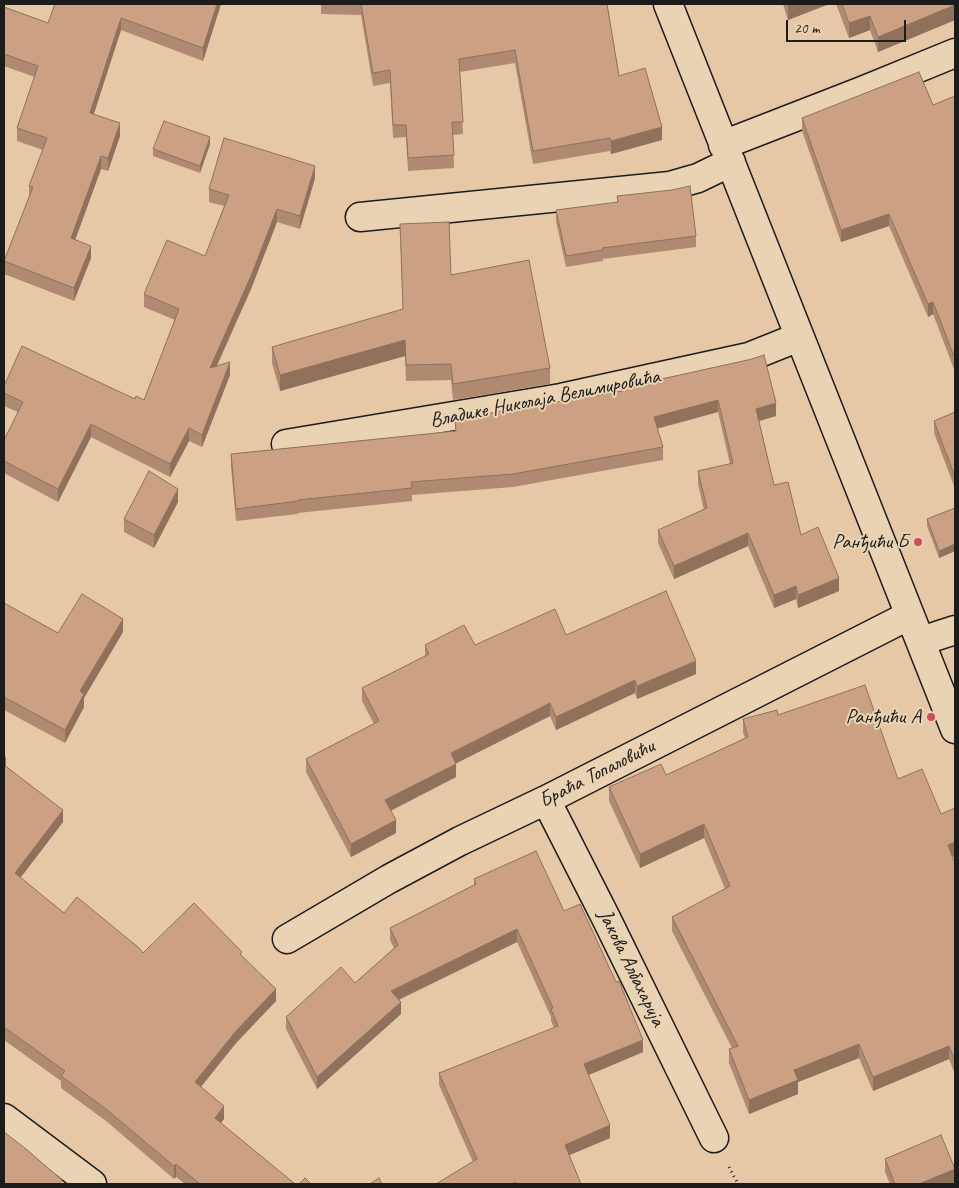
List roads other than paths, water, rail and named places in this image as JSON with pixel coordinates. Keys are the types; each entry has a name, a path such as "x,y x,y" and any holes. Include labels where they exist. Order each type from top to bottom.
{"street":[{"path":"668,4 955,728"},
{"path":"360,218 670,186 698,178 727,154 862,91 955,53"},
{"name":"Владике Николаја Велимировића","path":"286,444 561,398 749,357 800,337"},
{"name":"Браћа Топаловићи","path":"287,939 389,879 436,854 910,615"},
{"path":"921,641 955,630"},
{"name":"Јакова Албахарија","path":"546,800 611,927 714,1138"},
{"path":"4,1118 92,1184"}],"place":[{"name":"Ранђићи Б","path":"918,542"},
{"name":"Ранђићи А","path":"931,717"}]}
